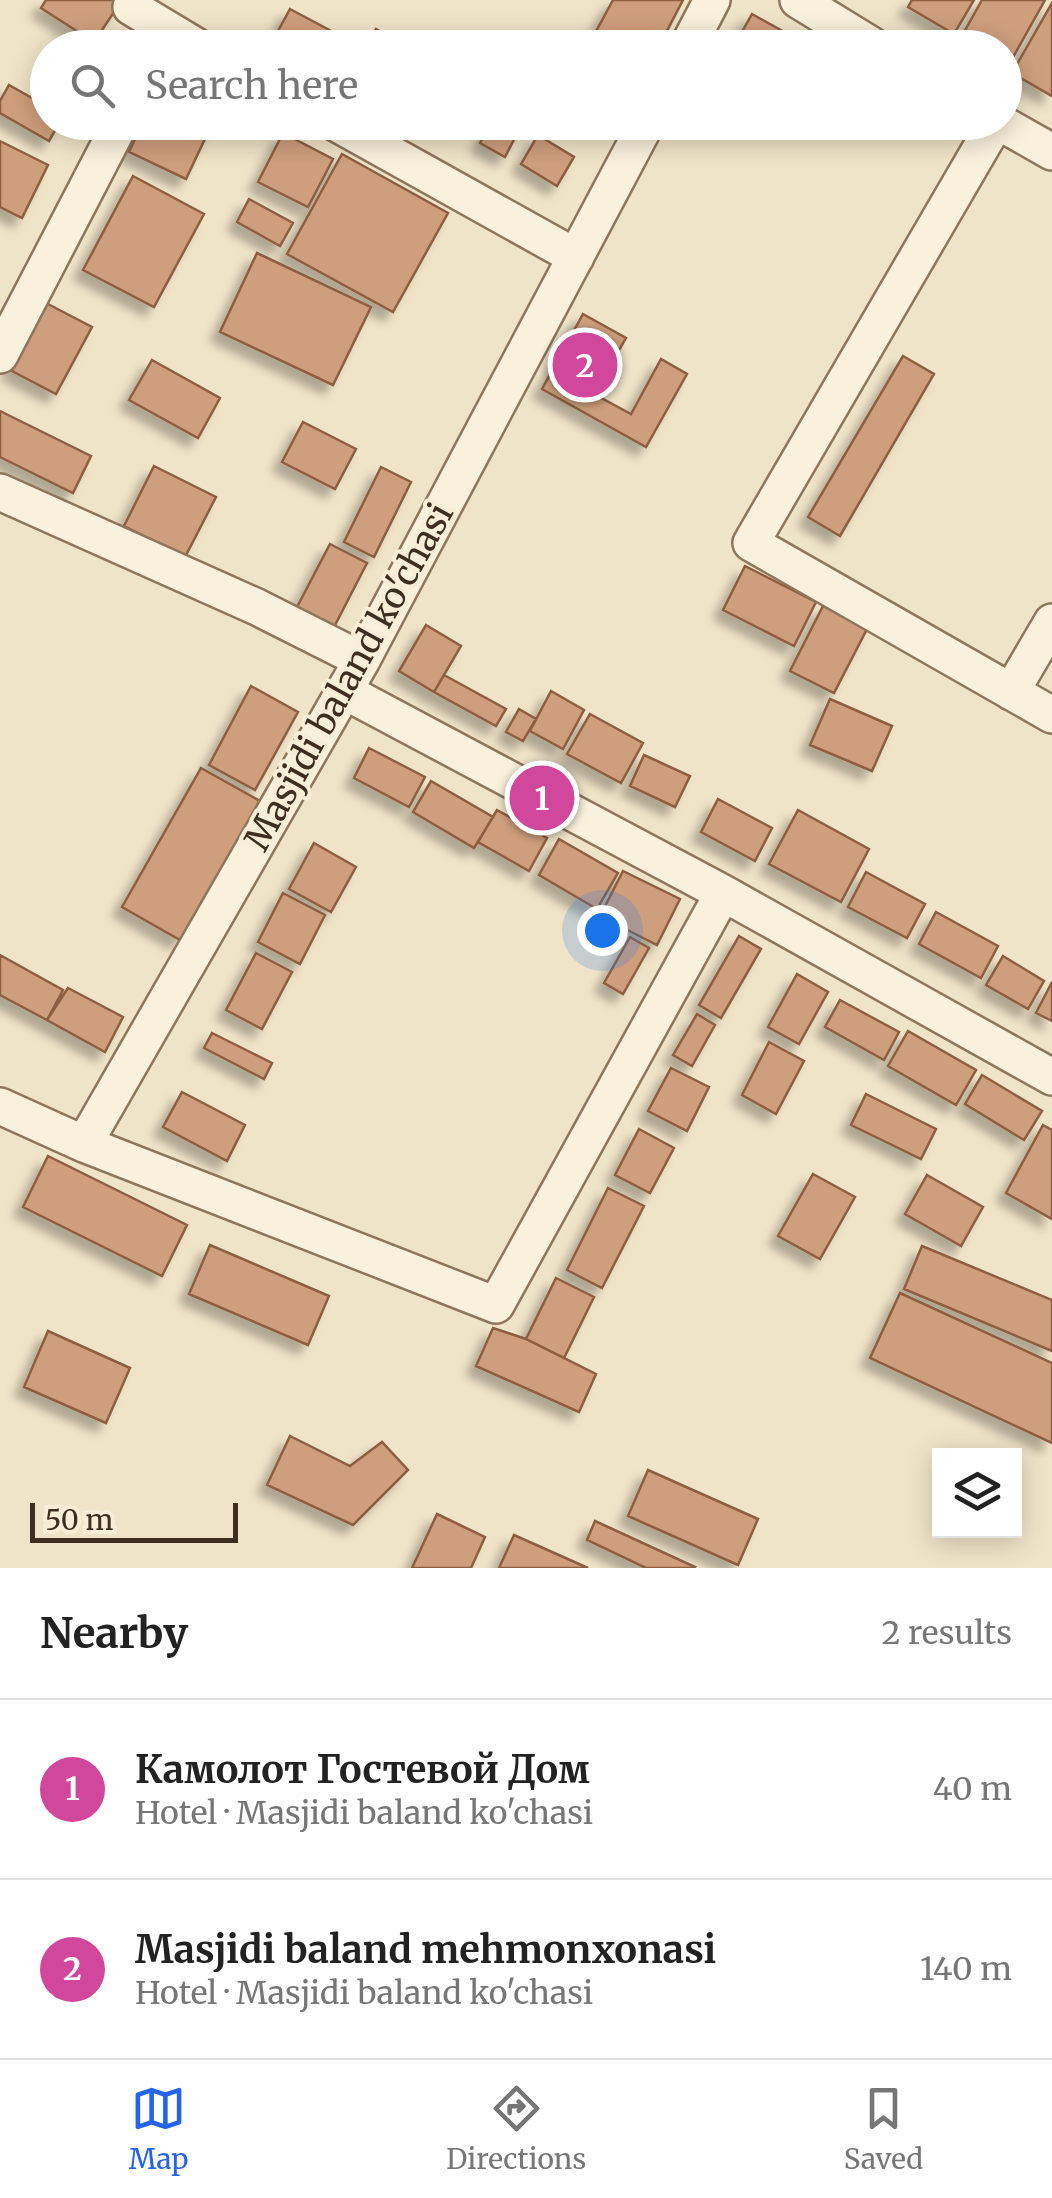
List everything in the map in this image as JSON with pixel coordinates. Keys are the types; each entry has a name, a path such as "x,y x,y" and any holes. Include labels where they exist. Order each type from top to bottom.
{"street":[{"path":"134,0 131,7 155,30"},
{"path":"696,30 712,0"},
{"path":"798,0 847,30"},
{"path":"1022,136 1052,152"},
{"path":"0,355 112,140"},
{"path":"366,140 576,258"},
{"name":"Masjidi baland ko'chasi","path":"84,1144 362,660 638,140"},
{"path":"986,140 751,543 1052,715"},
{"path":"0,492 257,606 362,660"},
{"path":"1011,692 1052,622"},
{"path":"344,691 722,893 1052,1077"},
{"path":"0,1106 84,1144 496,1305 722,893"}],"building":[{"path":"46,0 122,0 102,30 75,30 41,8"},
{"path":"613,0 683,0 667,30 597,30"},
{"path":"912,0 974,0 956,30 947,30 908,7"},
{"path":"982,0 1045,0 1022,41 1022,30 965,30"},
{"path":"1052,3 1052,96 1022,79 1022,56"},
{"path":"290,9 329,30 279,30"},
{"path":"752,14 781,30 743,30"},
{"path":"9,85 30,97 30,130 0,113 0,101"},
{"path":"135,140 204,140 186,179 129,152"},
{"path":"279,140 296,140 333,159 308,207 258,182"},
{"path":"482,140 514,140 505,157 480,143"},
{"path":"535,140 546,140 574,157 557,186 521,164"},
{"path":"0,141 48,165 22,218 0,207"},
{"path":"342,154 448,213 393,312 287,254"},
{"path":"133,176 204,214 154,307 83,270"},
{"path":"249,199 293,223 280,246 237,222"},
{"path":"257,253 371,307 333,385 220,332"},
{"path":"46,303 92,327 56,394 10,370"},
{"path":"583,314 626,338 594,394 631,414 661,359 687,374 646,447 542,389"},
{"path":"903,356 934,374 840,536 808,517"},
{"path":"152,360 220,398 198,438 129,400"},
{"path":"0,411 91,456 73,493 0,457"},
{"path":"303,422 356,449 335,489 282,462"},
{"path":"154,466 216,497 185,557 124,526"},
{"path":"381,467 411,482 374,557 344,542"},
{"path":"330,544 367,563 333,629 296,609"},
{"path":"745,566 816,602 794,646 723,610"},
{"path":"823,606 867,629 834,693 790,671"},
{"path":"426,625 461,646 434,692 399,671"},
{"path":"444,675 506,709 496,726 434,692"},
{"path":"251,686 298,712 255,790 209,765"},
{"path":"551,691 584,710 563,749 530,731"},
{"path":"830,699 892,726 872,771 810,745"},
{"path":"519,709 536,719 523,741 506,732"},
{"path":"590,714 643,743 621,783 567,754"},
{"path":"369,748 425,777 409,807 354,778"},
{"path":"644,755 690,776 675,807 630,786"},
{"path":"201,768 260,801 180,940 122,907"},
{"path":"431,781 493,817 474,848 413,812"},
{"path":"718,799 772,828 755,861 701,832"},
{"path":"497,810 547,838 529,871 478,842"},
{"path":"798,810 869,849 841,902 769,864"},
{"path":"559,839 618,873 597,909 539,875"},
{"path":"314,843 356,867 331,912 289,889"},
{"path":"623,871 680,899 657,945 600,916"},
{"path":"866,872 925,904 907,938 848,907"},
{"path":"283,893 325,915 300,964 258,942"},
{"path":"936,912 998,946 981,978 919,944"},
{"path":"739,936 761,949 721,1018 699,1005"},
{"path":"630,937 649,948 623,994 604,983"},
{"path":"256,953 292,972 262,1029 226,1010"},
{"path":"0,955 63,990 47,1020 0,995"},
{"path":"1003,956 1044,981 1028,1009 986,985"},
{"path":"797,974 828,992 799,1044 768,1027"},
{"path":"1052,982 1052,1021 1036,1013"},
{"path":"68,988 123,1017 105,1052 47,1020"},
{"path":"840,1000 899,1032 884,1060 825,1027"},
{"path":"697,1014 715,1025 692,1066 673,1055"},
{"path":"908,1031 976,1070 956,1105 888,1066"},
{"path":"212,1033 272,1063 264,1079 204,1048"},
{"path":"769,1042 804,1061 776,1114 742,1095"},
{"path":"671,1068 709,1087 687,1131 648,1111"},
{"path":"982,1075 1042,1111 1024,1140 965,1104"},
{"path":"182,1092 245,1125 227,1161 163,1127"},
{"path":"866,1094 936,1129 921,1159 851,1125"},
{"path":"1043,1125 1052,1130 1052,1219 1006,1193"},
{"path":"639,1129 674,1148 650,1193 615,1175"},
{"path":"48,1156 187,1225 162,1276 23,1207"},
{"path":"813,1174 855,1197 820,1259 778,1236"},
{"path":"927,1175 983,1207 961,1246 905,1214"},
{"path":"608,1188 644,1206 602,1288 567,1270"},
{"path":"210,1245 329,1296 308,1345 189,1294"},
{"path":"922,1246 1052,1300 1052,1351 904,1289"},
{"path":"556,1278 594,1297 564,1358 526,1339"},
{"path":"900,1293 1052,1363 1052,1443 870,1358"},
{"path":"493,1328 526,1339 596,1374 579,1412 476,1366"},
{"path":"48,1331 130,1368 106,1423 24,1387"},
{"path":"290,1436 350,1466 382,1442 408,1470 353,1525 267,1485"},
{"path":"648,1470 758,1519 738,1565 628,1516"},
{"path":"437,1514 485,1537 471,1568 412,1568"},
{"path":"595,1521 695,1567 646,1568 587,1540"},
{"path":"514,1535 588,1568 499,1568"}],"place":[{"name":"Masjidi baland mehmonxonasi","path":"585,365"},
{"name":"Камолот Гостевой Дом","path":"542,798"}]}
